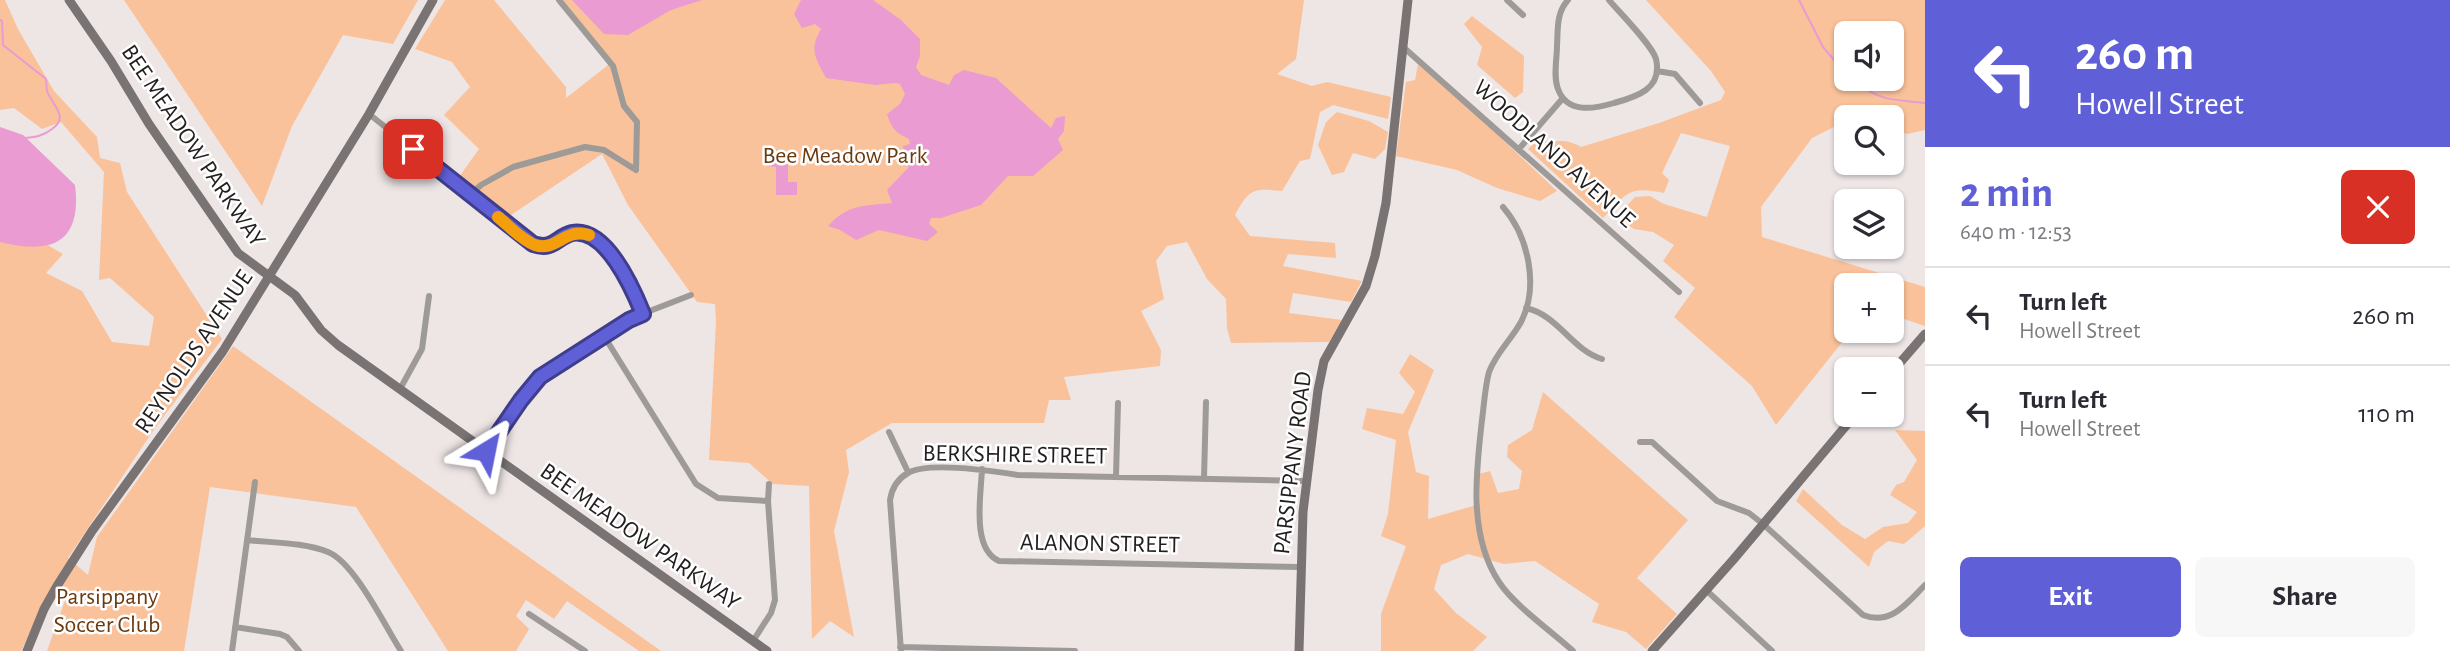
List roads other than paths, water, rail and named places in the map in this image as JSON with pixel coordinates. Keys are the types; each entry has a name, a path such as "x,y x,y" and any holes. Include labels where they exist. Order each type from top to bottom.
{"street":[{"name":"BEE MEADOW PARKWAY","path":"69,0 223,232 246,260 295,295 326,335 767,651"},
{"name":"REYNOLDS AVENUE","path":"27,651 44,609 92,531 223,351 369,114 433,0"},
{"path":"470,195 481,185 513,167 585,147 604,150 636,170 637,122 624,106 613,66 559,0"},
{"name":"PARSIPPANY ROAD","path":"1299,651 1300,567 1306,481 1318,390 1324,361 1366,286 1375,256 1386,203 1408,0"},
{"path":"1507,0 1523,15"},
{"path":"1568,0 1559,18 1556,78 1558,89 1563,98 1575,106 1591,109 1638,97 1650,86 1657,71 1654,54 1609,0"},
{"name":"WOODLAND AVENUE","path":"1402,46 1679,292"},
{"path":"1657,71 1675,74 1700,103"},
{"path":"1519,149 1563,98"},
{"path":"369,114 533,244 552,245 569,234 576,233 593,237 627,277 643,314"},
{"path":"1503,207 1513,220 1528,260 1531,284 1527,308 1520,323 1489,373 1476,467 1477,514 1486,554 1501,585 1573,651"},
{"path":"486,451 540,377 629,320 691,295"},
{"path":"400,389 422,349 429,296"},
{"path":"1527,308 1541,313 1588,353 1602,359"},
{"path":"1904,358 1925,334"},
{"path":"604,336 696,484 718,498 768,501"},
{"path":"1204,478 1206,401"},
{"path":"1116,476 1118,403"},
{"path":"1651,651 1845,427"},
{"path":"889,432 908,472"},
{"path":"1640,442 1652,442 1717,501 1749,513 1867,617 1891,616 1925,586"},
{"name":"BERKSHIRE STREET","path":"901,649 890,500 896,482 908,472 924,469 982,469 1018,475 1306,481"},
{"name":"ALANON STREET","path":"982,469 982,543 989,555 999,561 1300,567"},
{"path":"232,651 255,482"},
{"path":"752,640 771,613 775,600 769,484"},
{"path":"247,540 314,548 341,559 354,574 401,651"},
{"path":"1706,590 1772,651"},
{"path":"529,614 584,651"},
{"path":"235,627 280,634 287,637 299,651"},
{"path":"901,649 1075,651"}],"waterway":[{"path":"1799,0 1823,47 1834,60"},
{"path":"0,20 3,45 46,79 47,91 60,115 60,120 49,131 25,140"},
{"path":"1870,91 1894,100 1925,103"}],"park label":[{"name":"Bee Meadow Park","path":"845,156"},
{"name":"Parsippany Soccer Club","path":"107,611"}]}
